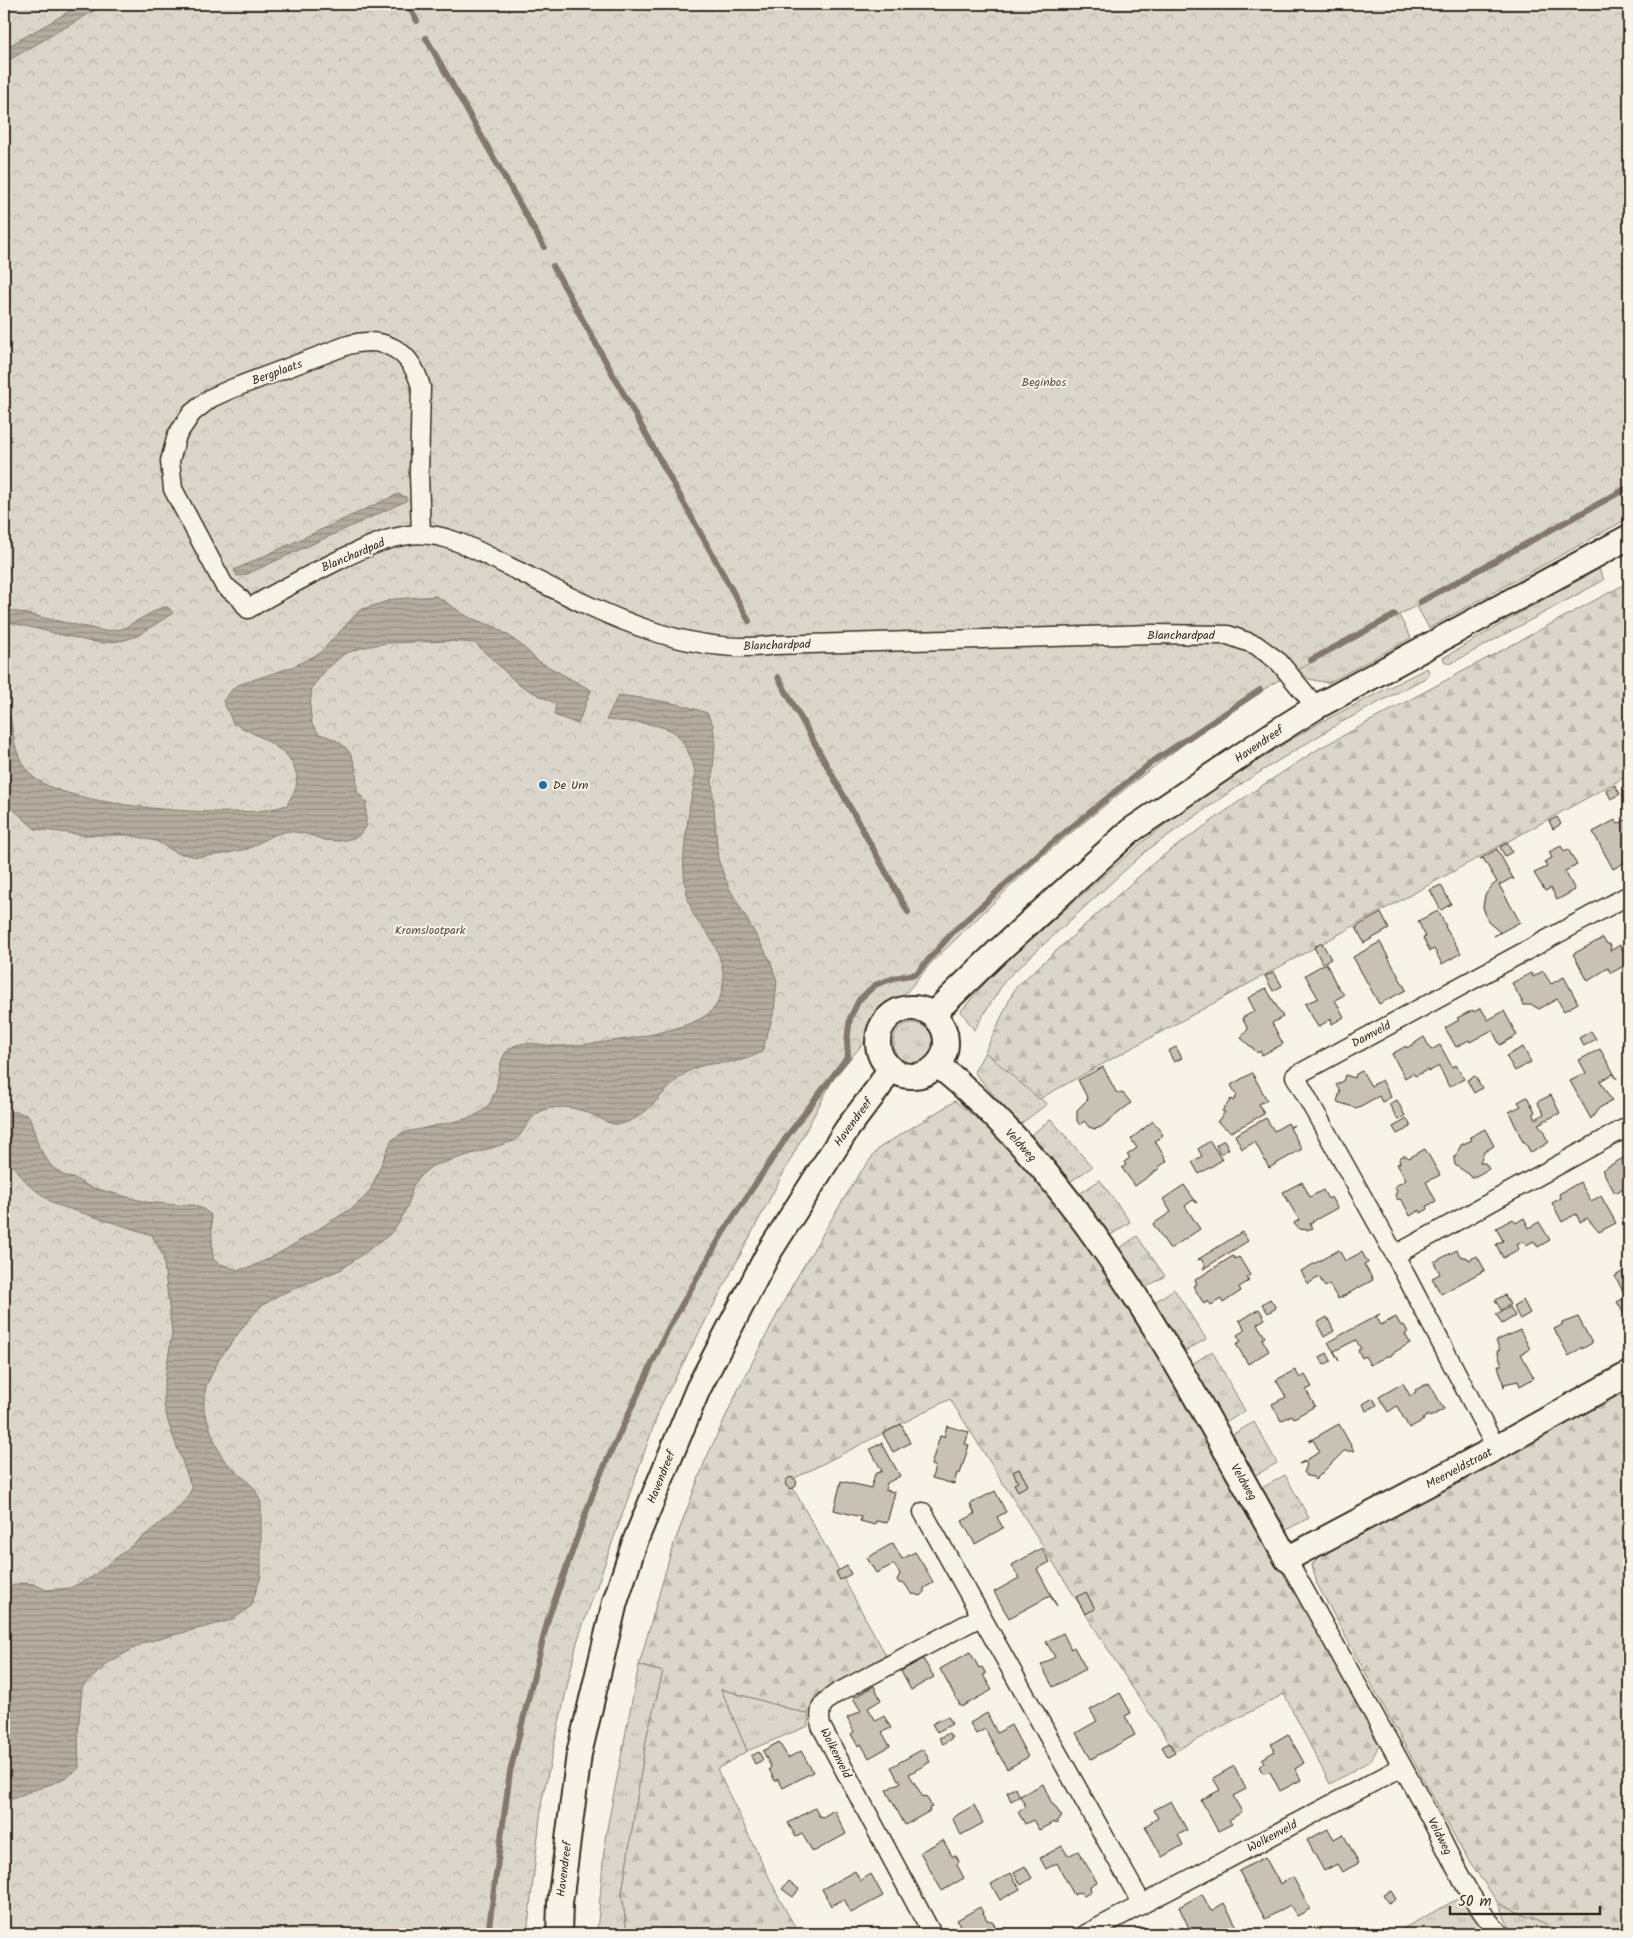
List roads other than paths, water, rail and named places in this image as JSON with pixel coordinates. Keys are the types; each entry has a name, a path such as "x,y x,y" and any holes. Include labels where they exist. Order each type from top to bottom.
{"street":[{"name":"Bergplaats","path":"248,608 240,598 224,585 174,489 171,476 172,448 184,422 201,404 231,389 358,342 377,342 387,345 405,356 418,375 421,387 419,474 421,534"},
{"name":"Blanchardpad","path":"248,608 302,578 362,549 391,540 421,534 442,537 464,545 564,594 632,624 672,637 715,645 761,647 775,645 1142,634 1228,635 1256,645 1279,662 1316,707"},
{"name":"Havendreef","path":"933,1014 996,953 1130,831 1316,707 1629,537"},
{"name":"Damveld","path":"1496,1448 1395,1255 1295,1076 1629,895"},
{"path":"911,1007 923,1009 933,1014 941,1022 946,1032 947,1044 944,1055 938,1065 920,1075 910,1076 899,1074 890,1068 882,1059 878,1048 878,1036 882,1025 894,1013 911,1007"},
{"name":"Veldweg","path":"938,1065 994,1116 1037,1162 1069,1201 1141,1306 1287,1559 1425,1807 1461,1880 1484,1918 1500,1934"},
{"name":"Havendreef","path":"559,1934 560,1903 579,1754 616,1602 636,1539 698,1389 769,1252 847,1129 879,1088 890,1068"},
{"path":"1395,1255 1629,1126"},
{"name":"Meerveldstraat","path":"1287,1559 1496,1448 1629,1374"},
{"path":"923,1512 1142,1904"},
{"name":"Wolkenveld","path":"932,1934 821,1726 819,1713 824,1702 837,1693 980,1617"},
{"name":"Wolkenveld","path":"1086,1934 1402,1766"}],"waterway":[{"path":"407,4 417,21"},
{"path":"426,38 544,247"},
{"path":"553,266 749,621"},
{"path":"1420,602 1629,487"},
{"path":"1311,660 1395,615"},
{"path":"778,677 908,912"},
{"path":"488,1934 510,1772 548,1619 597,1482 668,1329 724,1231 788,1135 848,1056 847,1041 850,1018 859,1000 875,985 894,978 916,974 953,932 1042,851 1152,762 1260,690"}],"place":[{"name":"De Urn","path":"543,785"}],"park label":[{"name":"Beginbos","path":"1044,382"},
{"name":"Kromslootpark","path":"430,930"}]}
